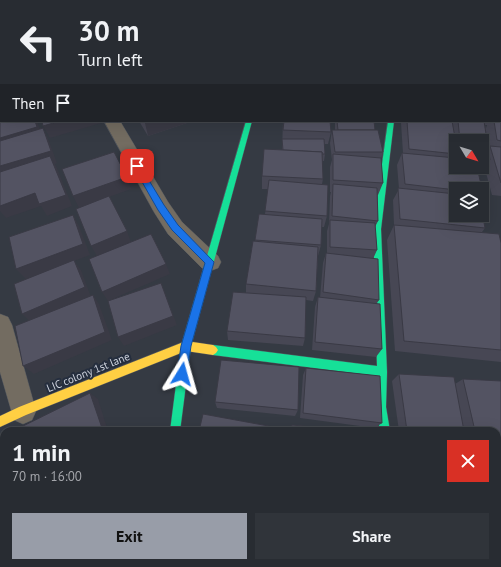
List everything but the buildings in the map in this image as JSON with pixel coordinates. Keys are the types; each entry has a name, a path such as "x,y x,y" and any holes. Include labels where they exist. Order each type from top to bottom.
{"street":[{"path":"113,122 161,207 175,228 210,262"},
{"path":"176,427 186,346 249,122"},
{"path":"384,427 381,408 382,372 377,229 391,122"},
{"path":"0,325 23,410"},
{"path":"186,346 382,372"},
{"name":"LIC colony 1st lane","path":"0,422 23,410 186,346"}],"traffic: fast":[{"path":"176,427 186,346 249,122"},
{"path":"384,427 381,407 382,372 377,229 391,122"},
{"path":"213,350 382,372"}],"traffic: slow":[{"path":"0,422 23,411 186,346 213,350"}],"route":[{"path":"137,166 175,228 210,262 186,346 182,374"}]}
